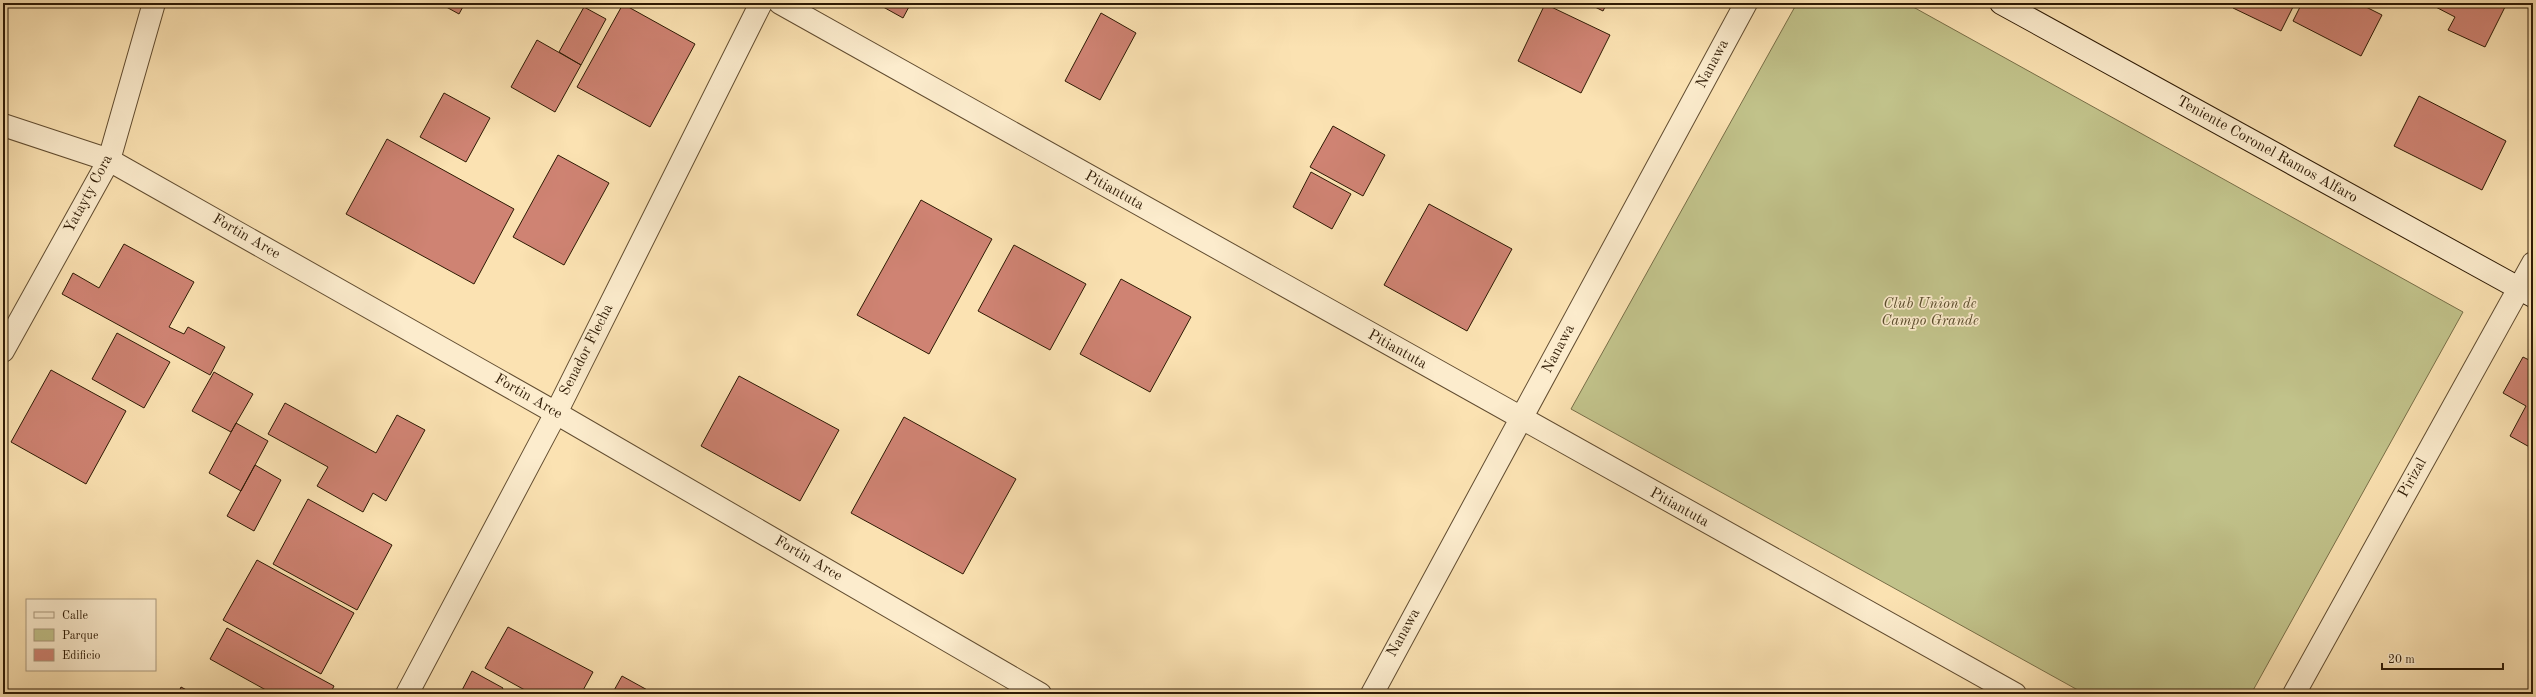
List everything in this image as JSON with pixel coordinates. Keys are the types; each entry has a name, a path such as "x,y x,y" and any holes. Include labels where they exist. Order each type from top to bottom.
{"street":[{"name":"Yatayty Cora","path":"3,351 109,160 154,3"},
{"name":"Senador Flecha","path":"407,694 556,413 761,3"},
{"name":"Pitiantuta","path":"780,3 1521,419 2015,694"},
{"name":"Nanawa","path":"1372,694 1746,3"},
{"name":"Teniente Coronel Ramos Alfaro","path":"2001,3 2526,292"},
{"name":"Fortin Arce","path":"3,125 109,160 556,413 1040,694"},
{"name":"Pirizal","path":"2294,694 2526,292 2533,263"}],"green space":[{"name":"Club Union de Campo Grande","path":"1797,3 1906,3 2463,312 2251,694 2085,694 1571,409"}],"building":[{"path":"439,3 465,3 459,14"},
{"path":"876,3 911,3 903,18"},
{"path":"1587,3 1607,3 1603,11"},
{"path":"2235,3 2295,3 2281,31 2233,8"},
{"path":"2302,3 2358,3 2382,15 2361,56 2293,21"},
{"path":"2428,3 2507,3 2485,47 2448,30 2455,17"},
{"path":"623,4 695,44 650,127 577,87"},
{"path":"1545,4 1610,35 1581,93 1518,61"},
{"path":"584,7 606,19 581,65 559,52"},
{"path":"1101,13 1136,33 1100,100 1065,81"},
{"path":"537,40 581,65 555,112 511,87"},
{"path":"444,93 490,118 466,162 420,137"},
{"path":"2419,96 2506,141 2482,190 2394,146"},
{"path":"1333,126 1385,155 1363,196 1310,167"},
{"path":"387,139 514,209 474,284 346,214"},
{"path":"558,155 609,183 564,265 513,237"},
{"path":"1311,172 1351,194 1332,229 1293,207"},
{"path":"921,200 992,239 929,354 857,315"},
{"path":"1429,204 1512,249 1467,331 1384,285"},
{"path":"124,244 194,282 169,327 184,334 188,327 225,347 210,375 62,294 73,273 99,288"},
{"path":"1014,245 1086,284 1050,350 978,311"},
{"path":"1121,279 1191,317 1150,392 1080,354"},
{"path":"117,333 170,362 144,408 92,379"},
{"path":"2523,357 2533,362 2533,449 2510,436 2526,406 2503,393"},
{"path":"51,370 126,411 86,484 11,442"},
{"path":"214,372 253,394 231,432 192,411"},
{"path":"739,376 839,430 800,501 701,446"},
{"path":"285,403 376,453 397,415 425,430 386,501 373,493 363,512 317,486 328,467 268,434"},
{"path":"904,417 1016,479 963,574 851,513"},
{"path":"236,423 268,441 241,491 209,473"},
{"path":"255,465 281,480 254,531 227,516"},
{"path":"308,499 392,545 357,610 273,564"},
{"path":"257,560 354,613 321,674 223,620"},
{"path":"508,627 593,672 581,694 532,694 485,668"},
{"path":"227,628 334,686 330,694 273,694 210,659"},
{"path":"472,671 503,688 500,694 460,694"},
{"path":"622,676 651,692 650,694 612,694"},
{"path":"181,687 194,694 178,694"}]}
